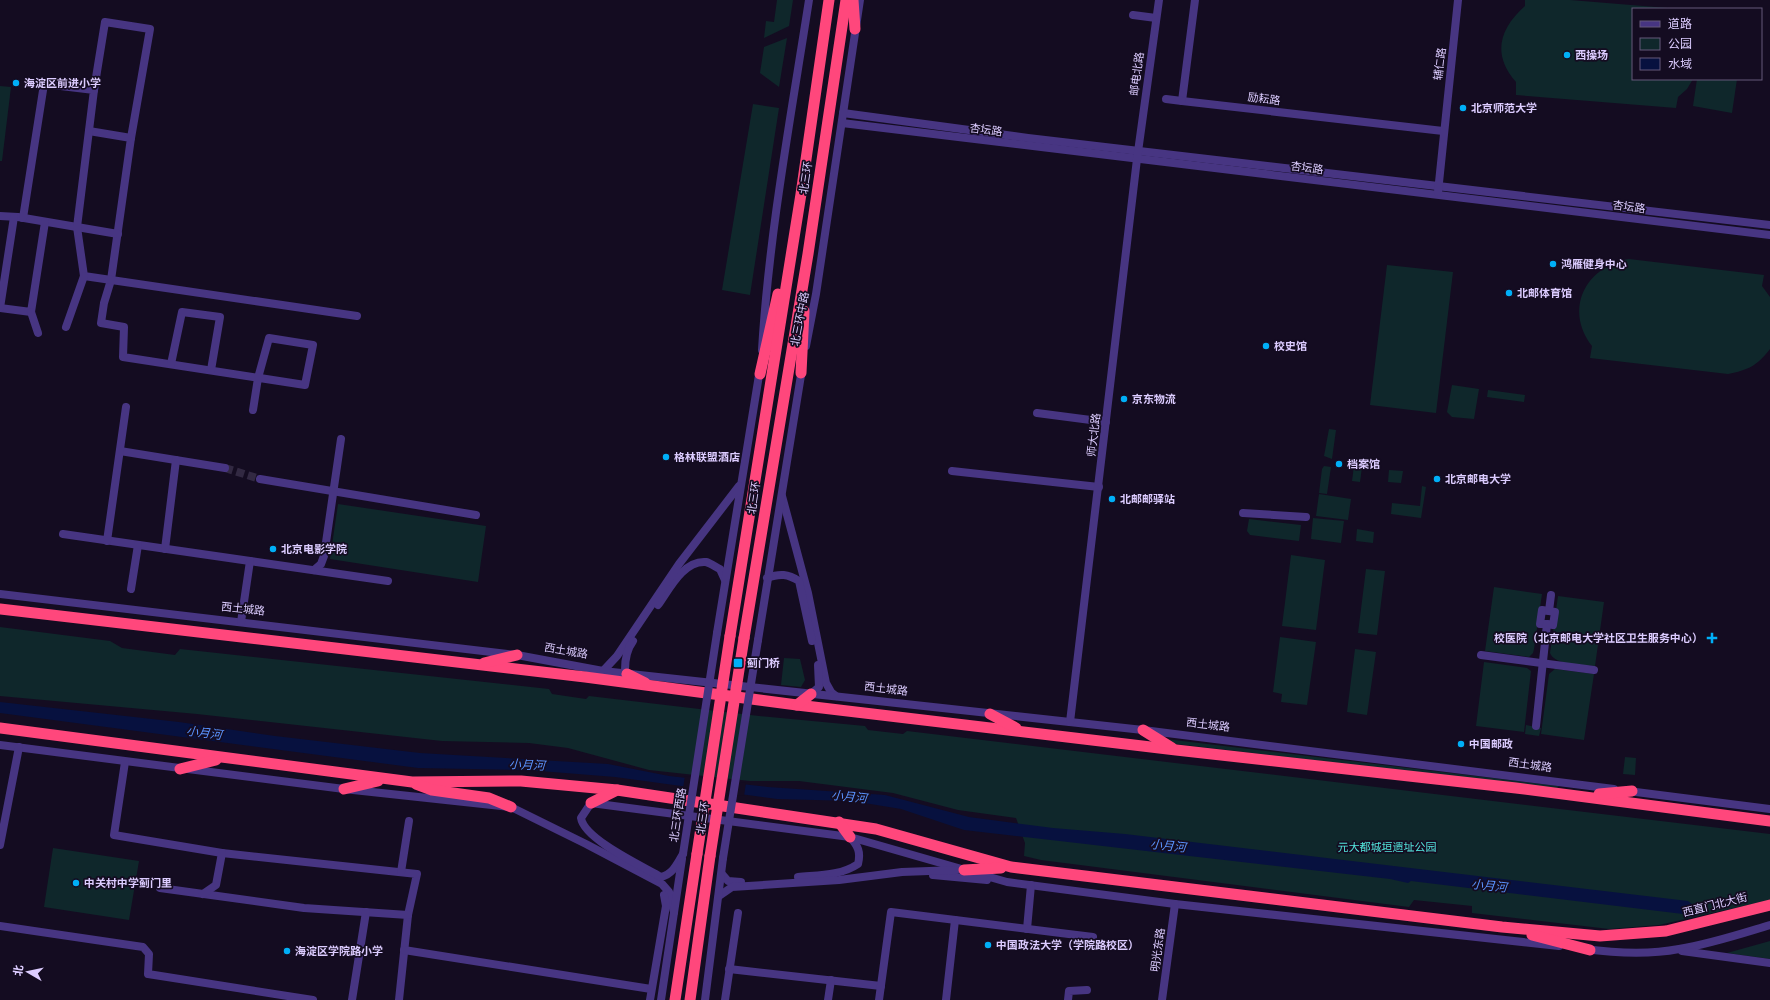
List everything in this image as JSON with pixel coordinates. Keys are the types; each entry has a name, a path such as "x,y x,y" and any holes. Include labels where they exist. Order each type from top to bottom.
{"highway":[{"name":"北三环","path":"690,1000 710,856 744,638 808,254 846,0"},
{"path":"853,0 855,29"},
{"name":"北三环","path":"675,1000 730,636 801,194 828,4"},
{"path":"760,374 801,194"},
{"path":"801,373 808,254"},
{"name":"西土城路","path":"0,609 585,677 797,705 1176,750 1516,788 1770,821"},
{"path":"477,665 517,655"},
{"path":"585,677 603,671"},
{"path":"627,674 652,687"},
{"path":"797,705 811,694"},
{"path":"990,714 1022,731"},
{"path":"0,728 412,782 522,781 617,790 838,822 876,829 1011,867 1502,927 1590,950"},
{"path":"1143,730 1176,750"},
{"path":"0,732 36,732"},
{"path":"180,769 223,758"},
{"path":"344,789 387,779"},
{"path":"412,782 432,790 488,798 511,807"},
{"path":"1516,788 1600,794 1632,791"},
{"path":"591,803 617,790"},
{"path":"838,822 850,837"},
{"path":"964,870 1011,867"},
{"name":"西直门北大街","path":"1502,927 1600,936 1666,931 1770,904"}],"street":[{"path":"725,580 740,484 760,374 765,301 772,244 809,0"},
{"name":"北三环中路","path":"722,874 723,858 767,578 794,423 801,373 816,294 860,0"},
{"name":"邮电北路","path":"1137,155 1159,0"},
{"path":"1182,101 1195,0"},
{"name":"辅仁路","path":"1438,191 1443,131 1458,0"},
{"path":"1133,14 1156,18"},
{"path":"66,327 84,276 77,227 94,90 105,22 150,29 131,138 118,234 101,323 124,327 123,356 258,378 305,385 313,345 268,338 258,378 253,410"},
{"path":"23,218 44,84 94,90"},
{"name":"励耘路","path":"1166,99 1443,131"},
{"name":"杏坛路","path":"843,113 1028,138 1137,155"},
{"name":"杏坛路","path":"842,123 1137,155 1438,191 1770,235"},
{"path":"89,131 131,138"},
{"name":"师大北路","path":"1070,722 1099,487 1137,155"},
{"name":"杏坛路","path":"1438,191 1770,225"},
{"path":"0,216 23,218 118,234"},
{"path":"14,217 0,308 31,312"},
{"path":"38,333 31,312 45,222"},
{"path":"84,276 357,316"},
{"path":"171,364 182,312 220,317 211,370"},
{"path":"107,540 126,407"},
{"path":"1037,413 1106,422"},
{"path":"314,570 321,564 324,556 341,439"},
{"path":"120,451 224,468"},
{"path":"165,549 176,460"},
{"path":"952,471 1099,487"},
{"path":"260,479 334,490 387,501 476,515"},
{"path":"603,671 617,656 679,564 740,484"},
{"path":"781,492 808,593 826,683 831,692 836,696"},
{"path":"1243,513 1275,519 1281,515 1306,517"},
{"path":"63,534 388,581"},
{"path":"131,589 138,545"},
{"path":"241,622 250,561"},
{"path":"627,674 625,667 629,647 682,572 694,563 706,562 720,569 725,580"},
{"path":"767,578 776,574 786,574 799,581 819,669 819,687 811,694"},
{"name":"北三环西路","path":"661,1000 725,580"},
{"name":"西土城路","path":"0,594 517,655 627,674 1143,730 1770,808"},
{"path":"1536,726 1547,624 1553,625 1555,612 1549,611 1551,595"},
{"path":"1481,655 1594,670"},
{"path":"0,745 344,789 511,807 662,884 669,892 674,912"},
{"path":"0,844 19,747"},
{"path":"125,762 114,835 222,853 417,874 408,915 399,1000"},
{"path":"683,854 668,875 662,877 593,837 582,824 581,818 591,803 850,837 1007,882"},
{"path":"401,872 408,821"},
{"path":"722,874 728,881 736,882 840,873 849,870 858,864 860,856 858,847 850,837"},
{"path":"203,894 216,885 222,853"},
{"path":"719,896 732,887 839,880 902,872 964,870"},
{"path":"902,872 1007,882 1175,904 1590,950 1629,953 1677,950 1717,941 1770,925"},
{"path":"705,1000 722,874"},
{"path":"1027,929 1031,886"},
{"path":"160,888 304,908 408,915"},
{"path":"650,1000 666,906 664,895"},
{"name":"明光东路","path":"1162,1000 1175,904"},
{"path":"352,1000 366,912"},
{"path":"879,1000 891,912 1093,937"},
{"path":"724,1000 738,913"},
{"path":"946,1000 955,920"},
{"path":"0,926 143,947 149,954 148,974 313,1000"},
{"path":"404,950 651,989"},
{"path":"1677,950 1770,963"},
{"path":"729,969 881,986"},
{"path":"828,1000 831,980"},
{"path":"1068,1000 1069,991 1086,990"}],"green space":[{"path":"777,0 793,0 789,26 764,38 766,21 774,22"},
{"name":"西操场","path":"1525,0 1570,0 1668,8 1632,8 1632,80 1692,80 1687,89 1678,97 1676,108 1516,95 1516,82 1508,72 1501,52 1502,42 1504,33 1509,24 1525,6"},
{"path":"787,38 779,87 760,73 764,47"},
{"path":"1697,80 1737,80 1732,113 1693,106"},
{"path":"0,86 11,87 2,161 0,161"},
{"path":"753,104 779,108 750,295 722,290"},
{"path":"1629,259 1764,275 1762,286 1770,297 1770,349 1761,360 1747,369 1728,374 1590,358 1592,346 1584,332 1580,318 1580,304 1584,292 1591,280 1601,271 1614,264"},
{"path":"1387,265 1453,272 1436,413 1370,405"},
{"path":"1452,385 1479,389 1474,419 1452,417 1447,412"},
{"path":"1488,390 1525,395 1524,402 1487,397"},
{"path":"1329,429 1336,430 1332,459 1324,456"},
{"path":"1324,466 1331,467 1327,494 1319,493 1322,469"},
{"path":"1354,466 1362,467 1360,482 1352,481"},
{"path":"1389,470 1403,471 1401,483 1388,482"},
{"path":"1422,486 1426,487 1421,518 1391,514 1392,503 1420,506"},
{"path":"1319,494 1351,499 1348,520 1316,516"},
{"path":"338,504 486,526 478,582 330,559"},
{"path":"1313,518 1344,521 1341,543 1311,539"},
{"path":"1249,519 1301,525 1299,541 1250,535 1247,531"},
{"path":"1357,529 1374,532 1373,543 1356,541"},
{"path":"1291,555 1325,560 1316,630 1282,626"},
{"path":"1366,569 1385,571 1377,635 1358,633"},
{"path":"1494,587 1542,594 1534,649 1533,653 1529,657 1485,651"},
{"path":"1558,596 1604,602 1595,666 1563,662 1557,660 1550,653"},
{"name":"元大都城垣遗址公园","path":"0,627 110,641 122,648 175,655 180,649 549,689 552,694 586,699 589,696 759,716 865,726 868,730 903,734 907,731 1770,834 1770,900 1659,925 1609,929 1472,913 1472,906 1414,900 1409,907 1041,860 1024,856 1025,843 1016,818 958,810 893,793 799,781 750,781 649,770 568,748 529,743 442,741 197,714 0,696"},
{"path":"1280,637 1316,642 1307,705 1281,702 1282,694 1273,692"},
{"path":"1355,649 1376,652 1367,715 1347,712"},
{"path":"784,658 800,659 805,680 801,687 781,685"},
{"path":"1484,662 1527,668 1531,671 1524,732 1476,726"},
{"path":"1555,669 1594,674 1584,740 1541,734 1549,674"},
{"path":"1526,725 1541,728 1539,736 1525,734"},
{"path":"1163,739 1559,786 1557,788 1533,786 1168,743"},
{"path":"1625,757 1636,758 1635,775 1623,774"},
{"path":"53,848 139,861 129,920 44,907"},
{"path":"1770,941 1770,959 1727,953"}],"water":[{"name":"小月河","path":"0,702 179,722 275,736 420,753 608,764 669,776 768,787 885,795 969,817 1053,828 1125,834 1688,901 1693,905 1694,911 1683,914 1411,881 1408,883 1390,879 964,830 901,809 852,801 777,799 615,777 528,770 418,768 0,713"}],"pier":[{"path":"685,776 746,783 744,796 683,788"}],"tunnel":[{"path":"225,468 260,479"}],"place":[{"name":"西操场","path":"1567,55"},
{"name":"海淀区前进小学","path":"16,83"},
{"name":"北京师范大学","path":"1463,108"},
{"name":"鸿雁健身中心","path":"1553,264"},
{"name":"北邮体育馆","path":"1509,293"},
{"name":"校史馆","path":"1266,346"},
{"name":"京东物流","path":"1124,399"},
{"name":"格林联盟酒店","path":"666,457"},
{"name":"档案馆","path":"1339,464"},
{"name":"北京邮电大学","path":"1437,479"},
{"name":"北邮邮驿站","path":"1112,499"},
{"name":"北京电影学院","path":"273,549"},
{"name":"校医院（北京邮电大学社区卫生服务中心）","path":"1712,638"},
{"name":"蓟门桥","path":"738,663"},
{"name":"中国邮政","path":"1461,744"},
{"name":"中关村中学蓟门里","path":"76,883"},
{"name":"中国政法大学（学院路校区）","path":"988,945"},
{"name":"海淀区学院路小学","path":"287,951"}]}
